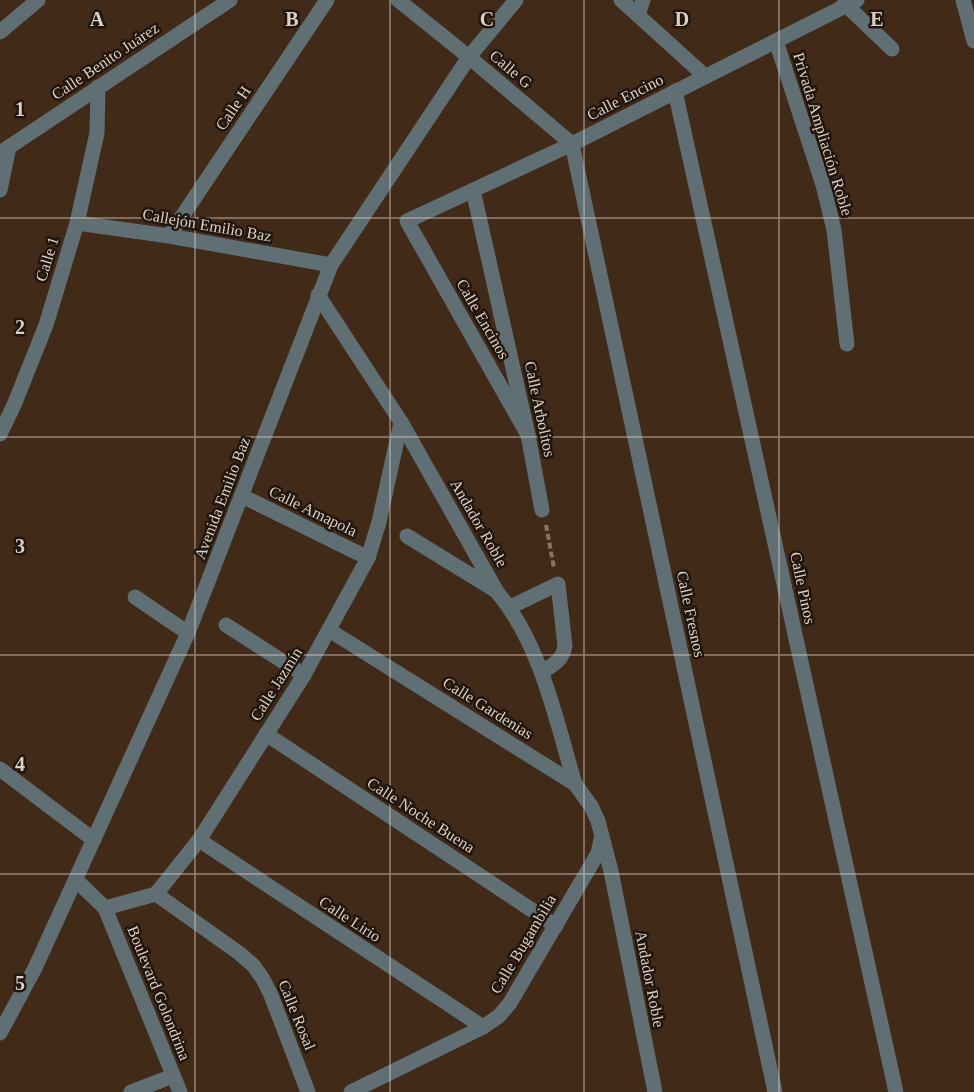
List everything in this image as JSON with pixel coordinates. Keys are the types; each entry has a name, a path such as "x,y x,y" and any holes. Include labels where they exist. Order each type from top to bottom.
{"street":[{"path":"0,32 38,0"},
{"name":"Calle Benito Juárez","path":"5,150 230,0"},
{"name":"Calle H","path":"169,236 327,0"},
{"name":"Calle G","path":"398,0 470,57 572,144"},
{"name":"Avenida Emilio Baz","path":"0,1033 35,968 188,633 331,265 470,57 516,0"},
{"path":"621,0 640,7 705,76"},
{"path":"963,0 974,41"},
{"path":"850,2 892,49"},
{"name":"Calle Encino","path":"406,221 572,144 850,2"},
{"name":"Privada Ampliación Roble","path":"776,41 823,185 834,230 847,344"},
{"name":"Calle 1","path":"0,434 46,325 77,223 98,133 98,87"},
{"name":"Calle Pinos","path":"675,91 896,1092"},
{"name":"Calle Fresnos","path":"572,144 775,1092"},
{"path":"0,190 5,150"},
{"name":"Calle Arbolitos","path":"473,190 528,435 542,510"},
{"name":"Calle Encinos","path":"406,221 528,435"},
{"name":"Callejón Emilio Baz","path":"77,223 169,236 331,265"},
{"name":"Andador Roble","path":"318,294 400,422 497,592 510,607 542,672 576,784"},
{"name":"Calle Jazmín","path":"156,894 198,840 304,675 368,558 379,522 400,422"},
{"name":"Calle Amapola","path":"242,496 368,558"},
{"path":"407,536 497,592"},
{"path":"510,607 558,584 564,654 559,661 542,672"},
{"path":"135,597 188,633"},
{"path":"226,626 304,675"},
{"name":"Calle Gardenias","path":"329,630 576,784 598,821 601,838"},
{"name":"Calle Noche Buena","path":"266,734 556,926"},
{"path":"0,769 94,840"},
{"name":"Andador Roble","path":"601,838 611,871 655,1092"},
{"name":"Calle Bugambilia","path":"351,1092 483,1027 499,1016 510,1003 598,853 601,838"},
{"name":"Calle Lirio","path":"198,840 483,1027"},
{"path":"76,880 105,908 156,894"},
{"name":"Calle Rosal","path":"156,894 239,953 258,972 271,995 308,1092"},
{"name":"Boulevard Golondrina","path":"105,908 180,1092"},
{"path":"131,1092 173,1076"}],"path":[{"path":"542,510 558,584"}]}
